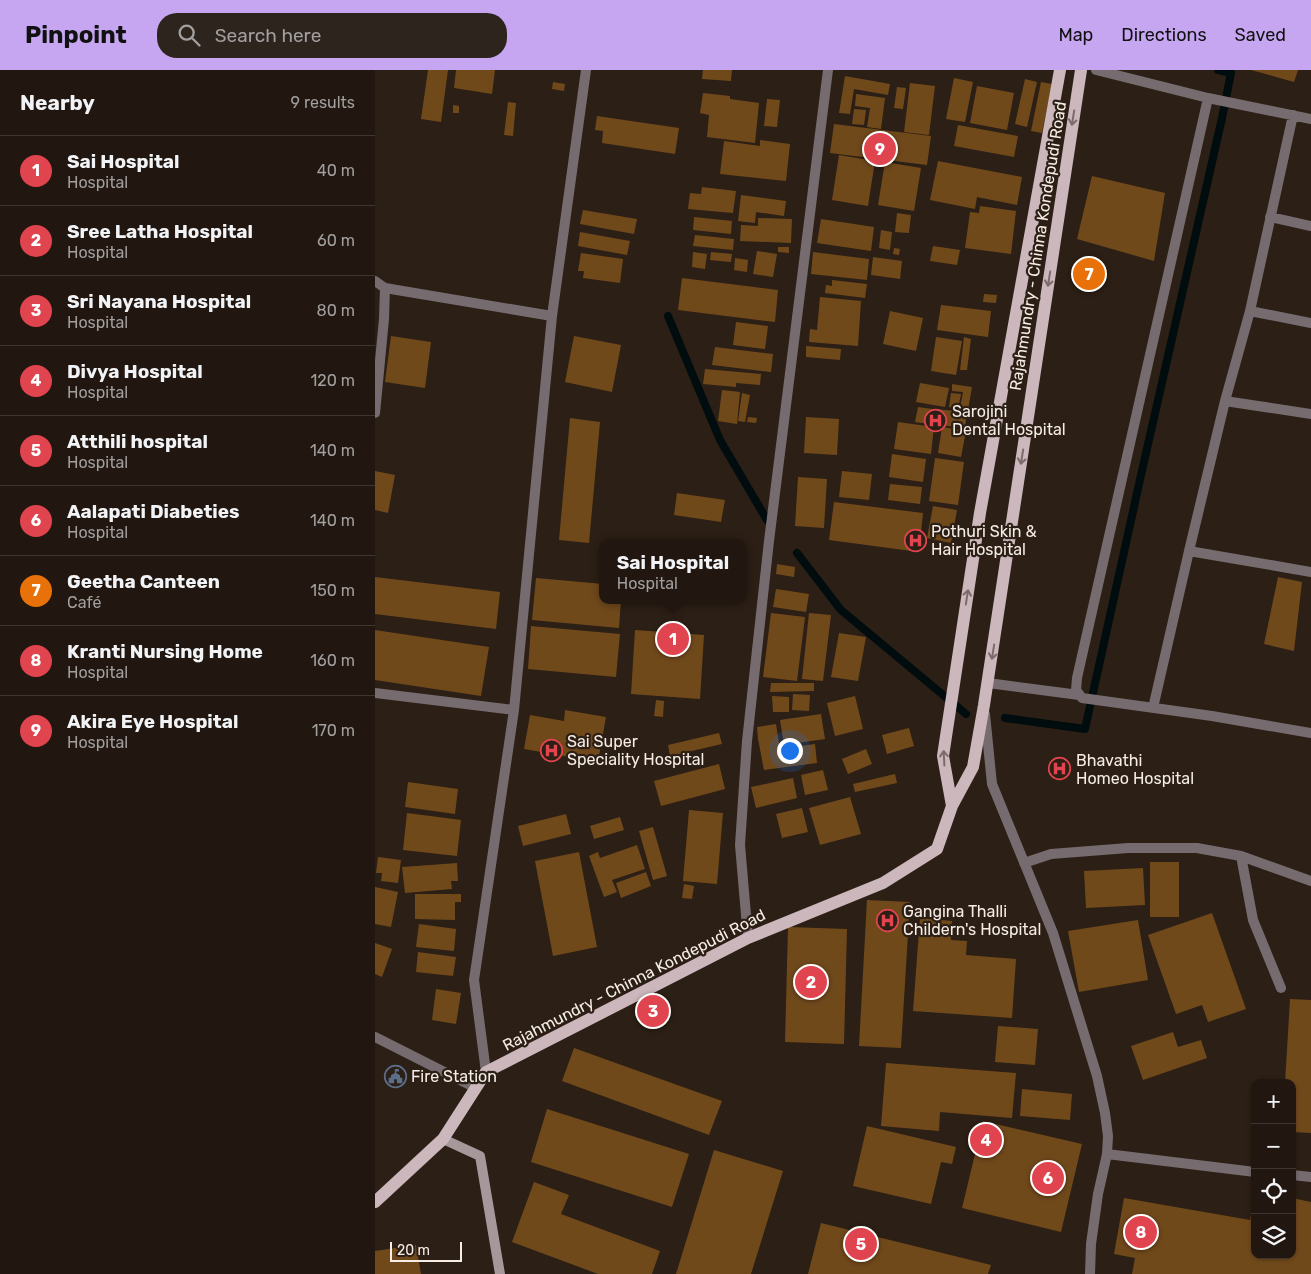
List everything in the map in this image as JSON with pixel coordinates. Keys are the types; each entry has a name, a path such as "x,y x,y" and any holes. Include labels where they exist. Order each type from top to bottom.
{"main road":[{"path":"952,806 943,756 980,513 1060,70"},
{"name":"Rajahmundry - Chinna Kondepudi Road","path":"486,1072 747,938 883,883 937,849 952,806 973,767 988,683 1081,70"},
{"path":"375,1202 443,1139 486,1072"}],"street":[{"path":"486,1072 474,980 514,710 552,316 587,70"},
{"path":"747,938 740,845 747,741 769,541 828,70"},
{"path":"1096,70 1208,98 1311,118"},
{"path":"1208,98 1077,678 1076,690 1082,698 1212,716 1311,733"},
{"path":"1153,708 1225,401 1250,311 1293,114"},
{"path":"1270,217 1311,226"},
{"path":"375,281 385,288 552,316"},
{"path":"375,413 385,288"},
{"path":"1250,311 1311,323"},
{"path":"1225,401 1311,414"},
{"path":"1189,551 1310,568"},
{"path":"988,683 1079,695"},
{"path":"375,693 514,710"},
{"path":"984,705 992,784 1053,933 1097,1076 1105,1113 1108,1136 1107,1154 1098,1194 1092,1236 1090,1274"},
{"path":"1024,862 1051,854 1129,848 1197,848 1241,856 1311,881"},
{"path":"1241,856 1253,920 1281,988"},
{"path":"375,1037 476,1088"},
{"path":"443,1139 480,1156 500,1274"},
{"path":"1107,1154 1251,1172"},
{"path":"1296,1175 1311,1177"}],"building":[{"path":"428,70 448,70 441,122 421,119"},
{"path":"456,70 495,70 492,94 454,88"},
{"path":"703,70 732,70 731,81 702,79"},
{"path":"1251,70 1298,70 1294,82"},
{"path":"845,76 890,84 888,95 854,89 850,114 839,113"},
{"path":"954,78 973,82 965,122 946,119"},
{"path":"1025,79 1037,82 1027,127 1015,124"},
{"path":"553,82 565,84 564,91 552,89"},
{"path":"1041,82 1052,84 1042,133 1031,131"},
{"path":"910,83 935,86 929,135 904,132"},
{"path":"977,86 1014,93 1007,130 970,123"},
{"path":"897,87 906,88 903,109 894,108"},
{"path":"703,93 730,96 730,99 759,103 755,143 707,137 709,115 700,113"},
{"path":"856,94 885,98 881,129 867,127 870,108 855,106"},
{"path":"767,99 780,100 777,127 764,126"},
{"path":"508,102 516,103 513,136 504,135"},
{"path":"453,105 459,106 459,113 453,113"},
{"path":"854,109 866,110 864,125 852,124"},
{"path":"597,116 679,128 675,154 602,143 603,131 595,130"},
{"path":"834,124 931,136 927,165 830,153"},
{"path":"958,125 1018,136 1014,157 954,146"},
{"path":"760,140 790,144 786,181 720,174 724,141 760,146"},
{"path":"839,155 875,161 868,206 832,200"},
{"path":"938,161 1022,177 1017,205 977,197 975,209 930,200"},
{"path":"885,162 921,168 914,211 878,205"},
{"path":"1092,176 1165,193 1154,261 1077,239"},
{"path":"702,187 736,191 733,213 688,209 690,193 701,194"},
{"path":"741,195 786,201 784,216 756,212 755,223 738,221"},
{"path":"980,206 1016,211 1011,254 965,248 970,212 979,213"},
{"path":"583,210 637,219 634,234 580,224"},
{"path":"897,213 911,215 909,233 895,232"},
{"path":"694,217 732,221 731,234 693,230"},
{"path":"758,218 792,219 791,243 740,241 741,225 758,226"},
{"path":"821,219 874,227 871,251 817,243"},
{"path":"881,230 892,232 890,250 879,248"},
{"path":"580,232 630,241 627,255 578,246"},
{"path":"695,235 734,239 733,250 693,246"},
{"path":"933,246 960,250 957,265 930,261"},
{"path":"778,247 789,247 789,253 778,252"},
{"path":"894,248 900,249 899,255 893,254"},
{"path":"757,251 777,254 773,277 753,274"},
{"path":"693,252 707,254 705,269 692,267"},
{"path":"711,252 732,254 731,262 710,260"},
{"path":"813,252 869,259 867,280 811,274"},
{"path":"581,253 623,259 620,283 583,278 584,271 578,271"},
{"path":"873,257 902,261 900,279 871,275"},
{"path":"735,258 748,260 747,272 734,270"},
{"path":"682,278 778,290 775,322 678,310"},
{"path":"832,280 867,284 865,298 825,293 826,285 832,286"},
{"path":"984,294 997,295 996,303 983,302"},
{"path":"820,297 861,301 858,346 809,342 810,329 817,330"},
{"path":"941,305 991,311 988,337 937,330"},
{"path":"890,311 923,318 916,351 883,344"},
{"path":"736,322 768,326 765,349 733,345"},
{"path":"391,336 431,342 425,388 385,382"},
{"path":"574,336 621,345 612,392 565,382"},
{"path":"936,337 962,341 956,375 931,371"},
{"path":"964,337 971,339 967,370 960,370"},
{"path":"806,346 841,349 840,360 806,357"},
{"path":"715,347 773,354 771,372 712,365"},
{"path":"705,369 761,374 760,385 736,383 736,387 703,384"},
{"path":"920,383 949,388 945,407 916,402"},
{"path":"952,384 972,387 968,410 960,408 963,392 952,391"},
{"path":"722,390 740,392 737,424 718,421"},
{"path":"742,393 750,395 745,422 738,421"},
{"path":"951,393 961,394 958,409 949,407"},
{"path":"918,407 932,409 929,424 915,422"},
{"path":"934,409 967,412 965,428 932,424"},
{"path":"748,417 757,418 756,423 747,422"},
{"path":"806,417 839,419 837,455 804,453"},
{"path":"570,418 600,422 589,543 559,540"},
{"path":"898,422 934,427 931,454 894,449"},
{"path":"942,427 966,431 961,457 938,453"},
{"path":"892,454 926,459 923,482 889,477"},
{"path":"935,458 964,462 958,505 929,501"},
{"path":"375,471 395,475 388,513 375,510"},
{"path":"842,471 872,474 869,500 839,497"},
{"path":"798,477 827,479 824,528 795,526"},
{"path":"890,484 922,487 920,504 888,500"},
{"path":"677,493 725,500 721,522 674,515"},
{"path":"834,502 923,513 919,552 829,540"},
{"path":"933,506 957,510 951,543 927,538"},
{"path":"777,564 795,567 794,577 776,574"},
{"path":"375,577 500,592 496,629 375,614"},
{"path":"1278,577 1302,582 1294,651 1264,644"},
{"path":"536,578 599,584 599,604 621,604 619,628 532,620"},
{"path":"776,589 809,594 806,612 773,607"},
{"path":"771,613 805,617 797,681 763,677"},
{"path":"809,613 831,615 823,681 802,679"},
{"path":"531,626 620,634 616,677 528,669"},
{"path":"375,630 489,647 481,696 375,680"},
{"path":"635,630 704,635 700,699 631,694"},
{"path":"839,633 866,637 858,681 831,677"},
{"path":"771,683 814,683 814,691 770,692"},
{"path":"793,694 810,695 809,711 792,710"},
{"path":"772,696 789,697 789,712 773,712"},
{"path":"855,696 863,729 835,736 827,703"},
{"path":"656,700 664,701 663,717 654,716"},
{"path":"565,710 606,717 598,762 524,749 530,715 564,721"},
{"path":"821,714 825,739 784,745 780,720"},
{"path":"776,724 780,749 815,744 817,763 764,770 757,727"},
{"path":"909,728 914,746 887,754 882,735"},
{"path":"719,733 722,744 670,756 668,745"},
{"path":"866,749 872,764 848,774 842,759"},
{"path":"719,764 725,789 661,806 654,781"},
{"path":"823,770 828,790 805,795 801,775"},
{"path":"895,774 897,783 855,792 853,784"},
{"path":"793,778 797,798 756,808 751,787"},
{"path":"408,782 458,789 455,814 405,807"},
{"path":"850,797 861,834 820,845 809,808"},
{"path":"802,808 808,832 782,838 776,814"},
{"path":"689,810 723,813 717,884 683,881"},
{"path":"407,813 461,820 457,856 403,850"},
{"path":"566,814 571,834 523,846 518,826"},
{"path":"620,817 624,830 594,839 590,826"},
{"path":"653,827 667,876 653,880 639,831"},
{"path":"637,845 645,869 612,880 617,892 604,897 589,856 598,852 600,858"},
{"path":"579,852 597,947 553,956 535,861"},
{"path":"378,857 401,860 398,883 381,881 382,873 376,873"},
{"path":"1150,862 1179,862 1179,917 1150,917"},
{"path":"457,863 458,881 451,881 452,889 405,893 402,867"},
{"path":"1143,868 1145,905 1086,908 1084,871"},
{"path":"646,872 651,886 621,898 616,883"},
{"path":"684,884 694,886 692,899 682,898"},
{"path":"375,887 398,892 391,927 375,924"},
{"path":"415,894 461,894 461,902 455,902 455,920 415,919"},
{"path":"867,900 910,902 901,1048 859,1046"},
{"path":"1212,913 1246,1009 1208,1022 1202,1005 1176,1014 1148,935"},
{"path":"920,918 952,921 951,940 967,941 966,955 1016,959 1012,1018 913,1011"},
{"path":"1138,920 1148,980 1079,992 1068,931"},
{"path":"419,924 456,929 454,951 416,947"},
{"path":"788,927 847,929 844,1044 785,1042"},
{"path":"375,943 392,949 382,977 375,974"},
{"path":"418,952 456,957 453,976 416,972"},
{"path":"436,989 461,993 456,1024 432,1020"},
{"path":"1290,999 1311,1000 1311,1133 1296,1132 1296,1079 1285,1079"},
{"path":"998,1026 1038,1029 1035,1065 995,1062"},
{"path":"1173,1032 1178,1047 1201,1040 1207,1058 1143,1080 1131,1046"},
{"path":"574,1048 722,1101 709,1135 562,1081"},
{"path":"886,1063 1016,1073 1012,1118 940,1112 939,1131 881,1126"},
{"path":"1022,1089 1072,1094 1070,1120 1020,1116"},
{"path":"547,1109 689,1154 672,1207 531,1162"},
{"path":"983,1121 1082,1144 1061,1232 962,1208"},
{"path":"867,1126 956,1147 952,1164 941,1162 931,1204 853,1186"},
{"path":"714,1150 783,1171 751,1274 676,1274"},
{"path":"534,1182 569,1195 561,1214 660,1251 652,1274 598,1274 512,1242"},
{"path":"1124,1198 1250,1220 1251,1214 1251,1259 1296,1259 1296,1199 1311,1202 1311,1274 1132,1274 1135,1258 1114,1254"},
{"path":"821,1223 991,1265 988,1274 808,1274"},
{"path":"416,1245 421,1274 375,1274 375,1251"}],"waterway":[{"path":"1005,718 1085,729 1222,118 1231,73 1218,70"},
{"path":"668,316 720,440 767,520"},
{"path":"797,553 841,610 966,714"}],"place":[{"name":"Akira Eye Hospital","path":"880,149"},
{"name":"Geetha Canteen","path":"1089,274"},
{"name":"Sarojini Dental Hospital","path":"936,420"},
{"name":"Pothuri Skin & Hair Hospital","path":"915,540"},
{"name":"Sai Hospital","path":"673,639"},
{"name":"Sai Super Speciality Hospital","path":"551,750"},
{"name":"Bhavathi Homeo Hospital","path":"1060,769"},
{"name":"Gangina Thalli Childern's Hospital","path":"887,920"},
{"name":"Sree Latha Hospital","path":"811,982"},
{"name":"Sri Nayana Hospital","path":"653,1011"},
{"name":"Fire Station","path":"395,1076"},
{"name":"Divya Hospital","path":"986,1140"},
{"name":"Aalapati Diabeties","path":"1048,1178"},
{"name":"Kranti Nursing Home","path":"1141,1232"},
{"name":"Atthili hospital","path":"861,1244"}]}
